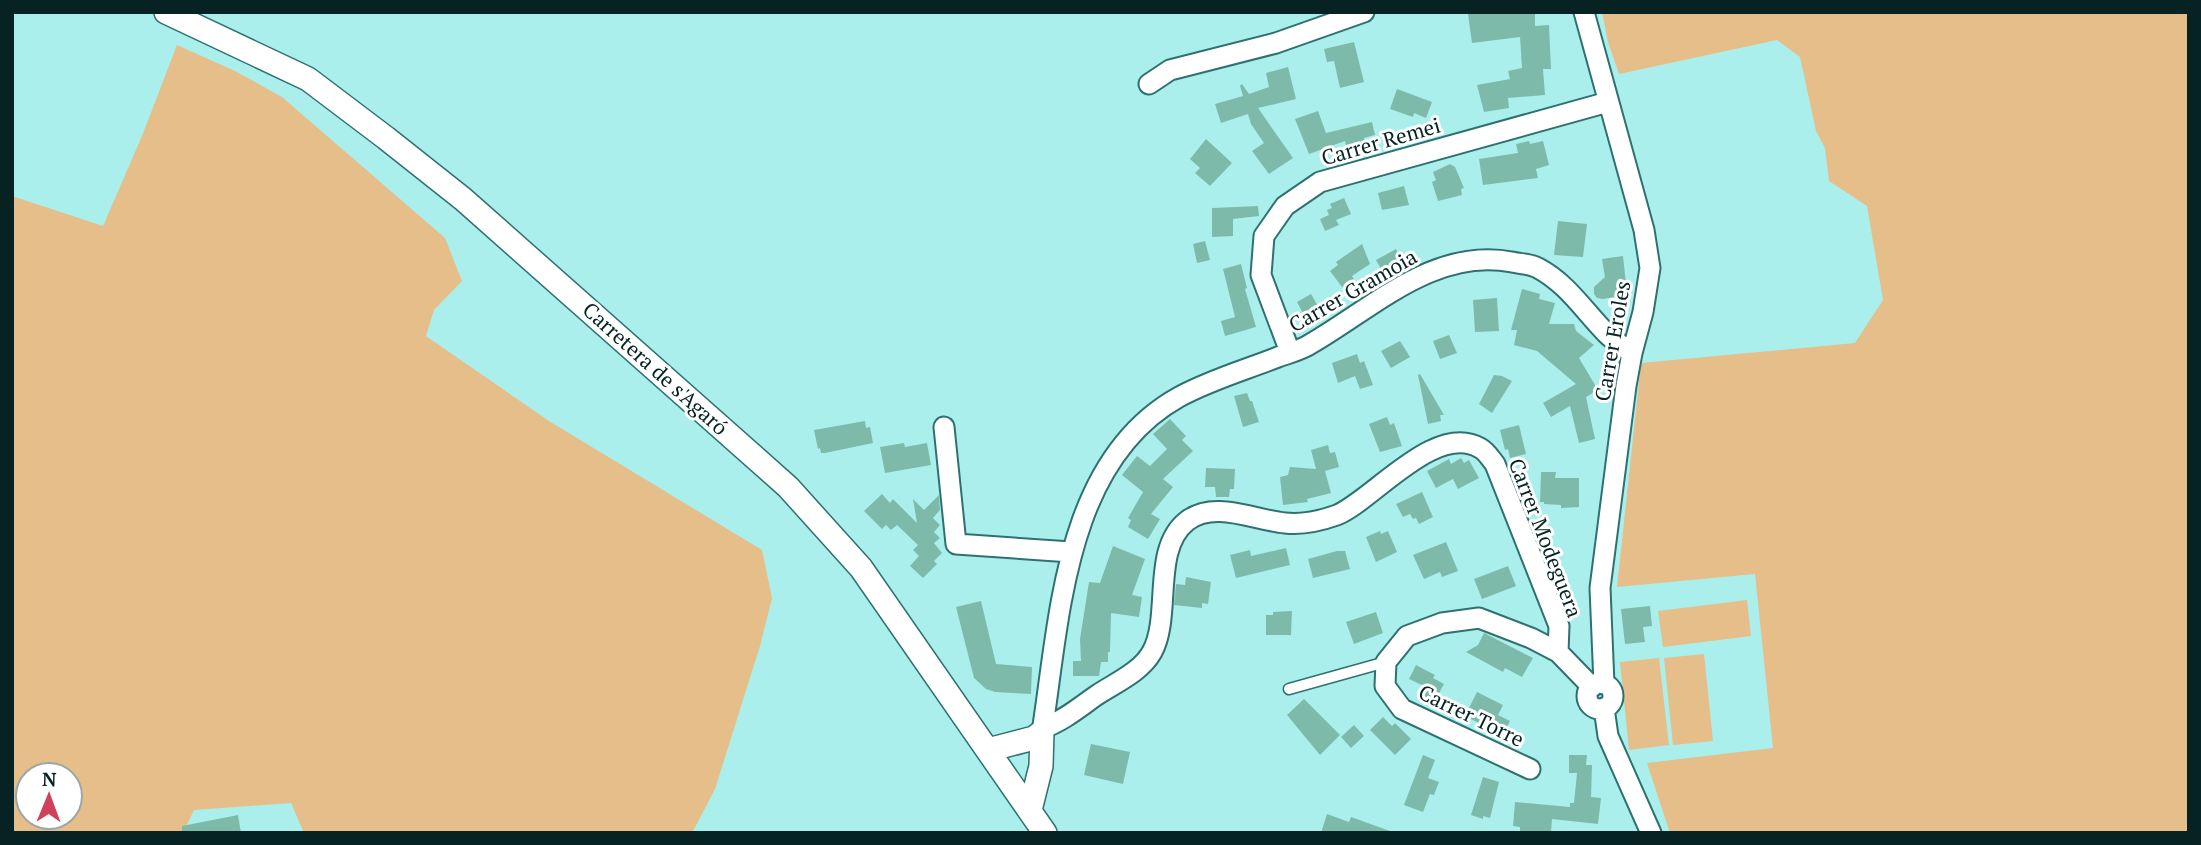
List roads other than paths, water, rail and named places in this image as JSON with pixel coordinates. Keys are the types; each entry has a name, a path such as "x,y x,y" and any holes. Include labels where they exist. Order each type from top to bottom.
{"street":[{"name":"Carretera de s'Agaró","path":"166,12 308,79 463,199 778,479 860,568 1045,833"},
{"path":"1149,84 1170,70 1276,43 1364,12"},
{"name":"Carrer Eroles","path":"1584,12 1644,230 1650,268 1643,312 1632,353 1601,588 1598,686 1610,688 1613,696 1612,702 1604,708 1608,736 1651,833"},
{"name":"Carrer Remei","path":"1290,352 1261,275 1264,236 1286,206 1320,182 1608,102"},
{"name":"Carrer Gramoia","path":"1043,730 1056,627 1071,552 1095,492 1119,449 1149,417 1181,396 1309,345 1405,283 1443,266 1496,259 1537,267 1574,295 1608,335 1632,353"},
{"path":"944,427 956,544 1071,552"},
{"name":"Carrer Modeguera","path":"1043,730 1139,667 1151,653 1158,635 1167,557 1174,536 1186,522 1203,512 1230,513 1286,523 1312,522 1339,514 1412,461 1437,447 1461,443 1480,448 1495,464 1559,626 1558,652"},
{"path":"1386,662 1407,636 1441,623 1479,618 1531,638 1558,652 1598,686"},
{"name":"Carrer Torre","path":"1386,662 1385,686 1402,709 1530,769"},
{"path":"988,750 1034,738 1043,730"},
{"path":"1030,810 1041,765 1043,730"},
{"path":"1005,774 1015,743"},
{"path":"1005,774 1041,765"}],"lane":[{"path":"1289,689 1386,662"}]}
